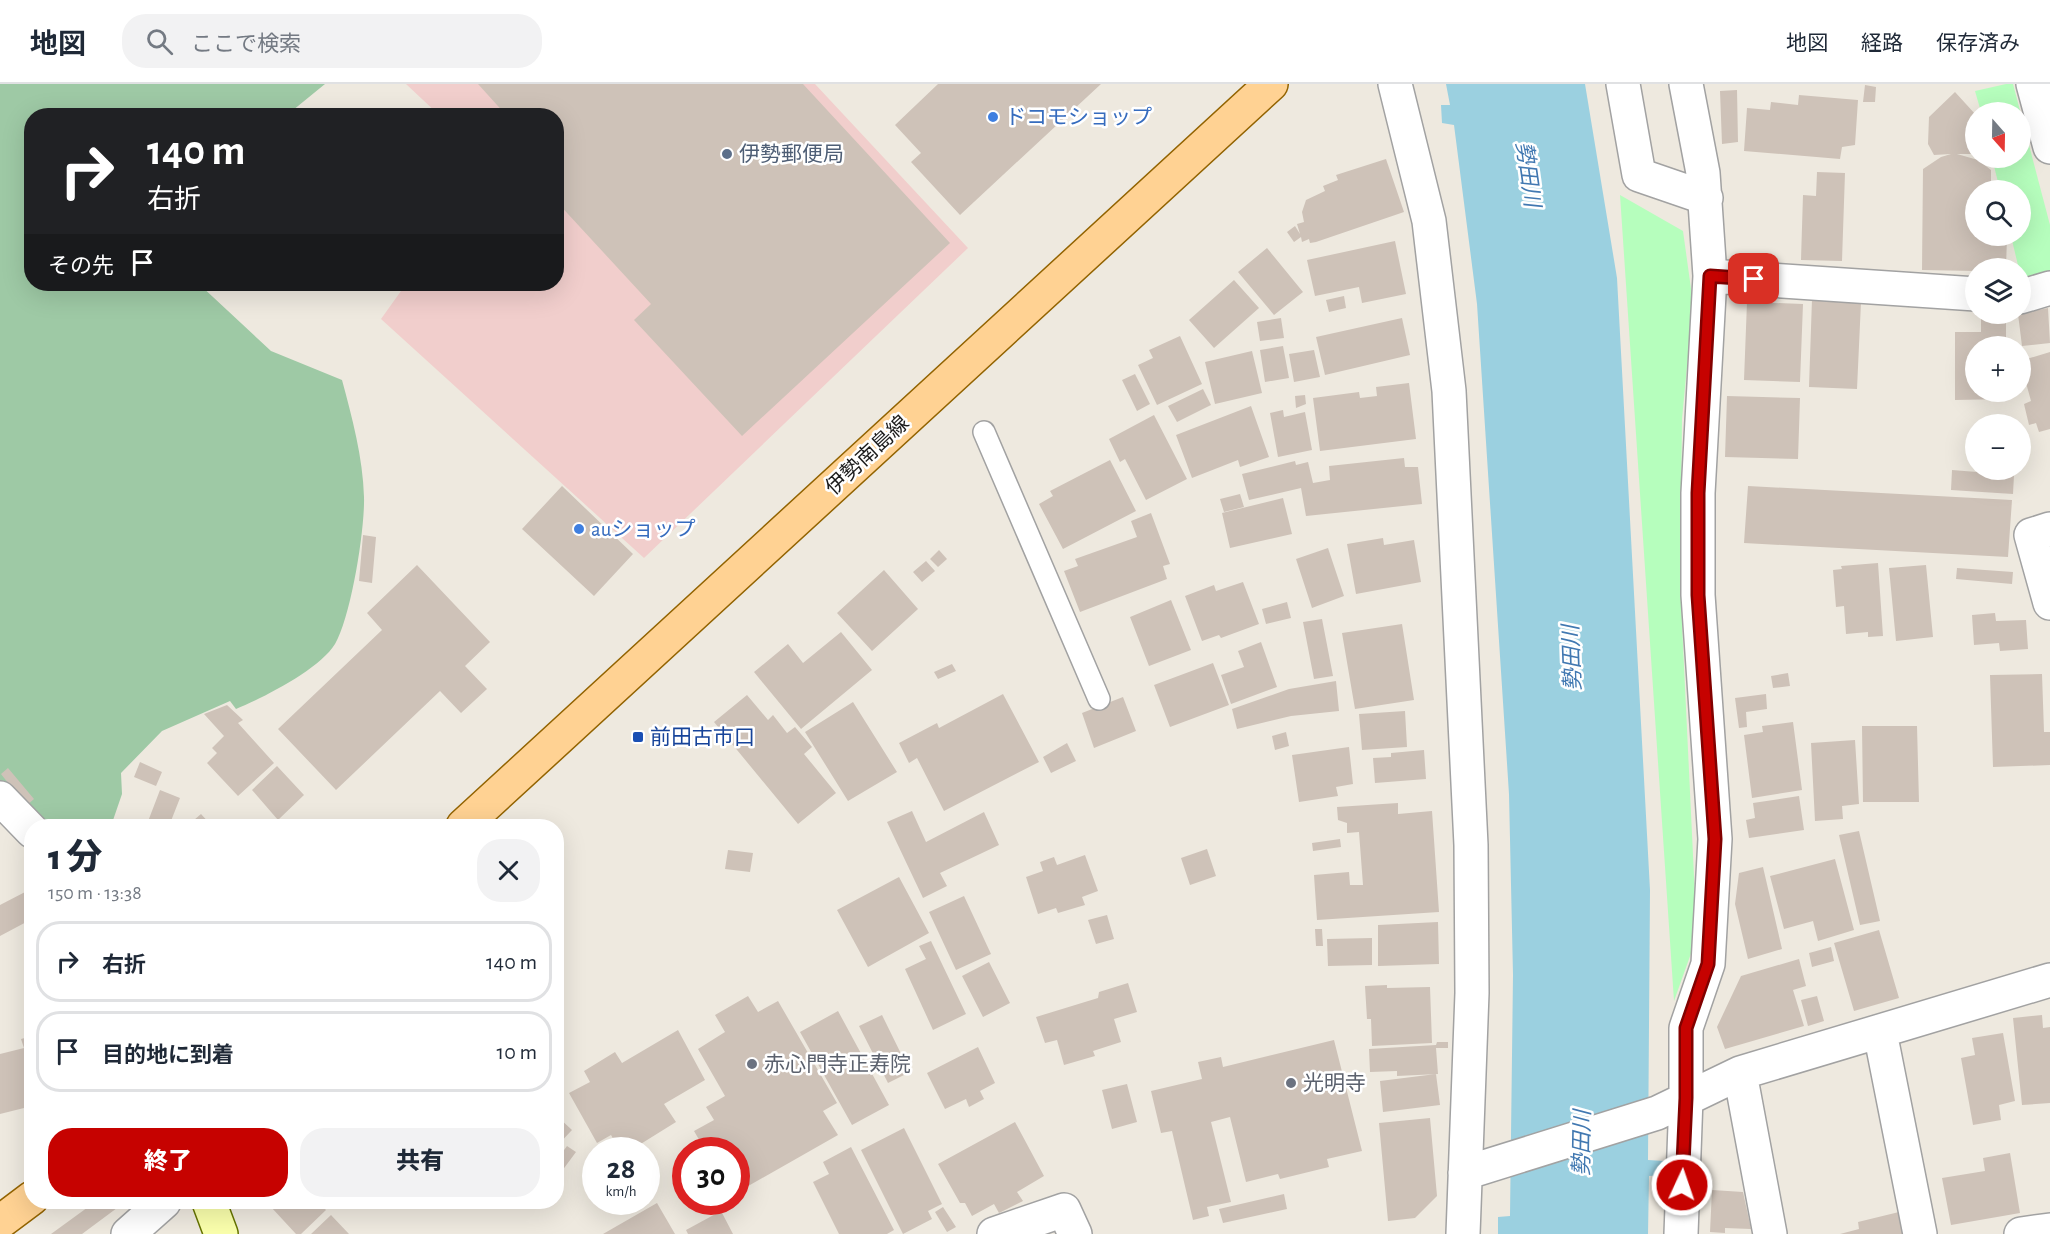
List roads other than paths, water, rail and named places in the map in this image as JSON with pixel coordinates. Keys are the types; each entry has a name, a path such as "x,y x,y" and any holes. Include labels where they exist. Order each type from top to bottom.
{"main road":[{"name":"伊勢南島線","path":"471,819 1271,84"},
{"path":"0,1222 24,1204"},
{"path":"211,1209 221,1234"}],"street":[{"path":"1395,84 1429,221 1449,390 1471,845 1472,993 1478,1169 1458,1232"},
{"path":"1623,84 1639,176 1706,198"},
{"path":"1681,1234 1686,1028 1708,964 1715,839 1698,583 1698,493 1710,276 1706,198 1686,84"},
{"path":"2033,84 2050,147"},
{"path":"1710,276 1965,293"},
{"path":"2031,294 2050,288"},
{"path":"2050,529 2031,535 2050,603"},
{"path":"0,798 24,823"},
{"path":"1478,1169 1657,1113 1740,1073 2050,980"},
{"path":"1880,1032 1920,1234"},
{"path":"1740,1073 1770,1234"},
{"path":"128,1234 156,1209"},
{"path":"994,1234 1064,1210 1075,1234"},
{"path":"2022,1234 2050,1230"}],"lane":[{"path":"984,432 1099,699"}],"water":[{"name":"勢田川","path":"1446,84 1585,84 1617,278 1650,890 1648,1160 1664,1161 1665,1175 1649,1176 1648,1234 1498,1234 1498,1217 1510,1216 1513,975 1509,794 1477,304 1454,125 1442,123 1441,105 1450,105"}],"place":[{"name":"ドコモショップ","path":"993,117"},
{"name":"伊勢郵便局","path":"727,154"},
{"name":"auショップ","path":"579,529"},
{"name":"前田古市口","path":"638,737"},
{"name":"赤心門寺正寿院","path":"752,1064"},
{"name":"光明寺","path":"1291,1083"}]}
